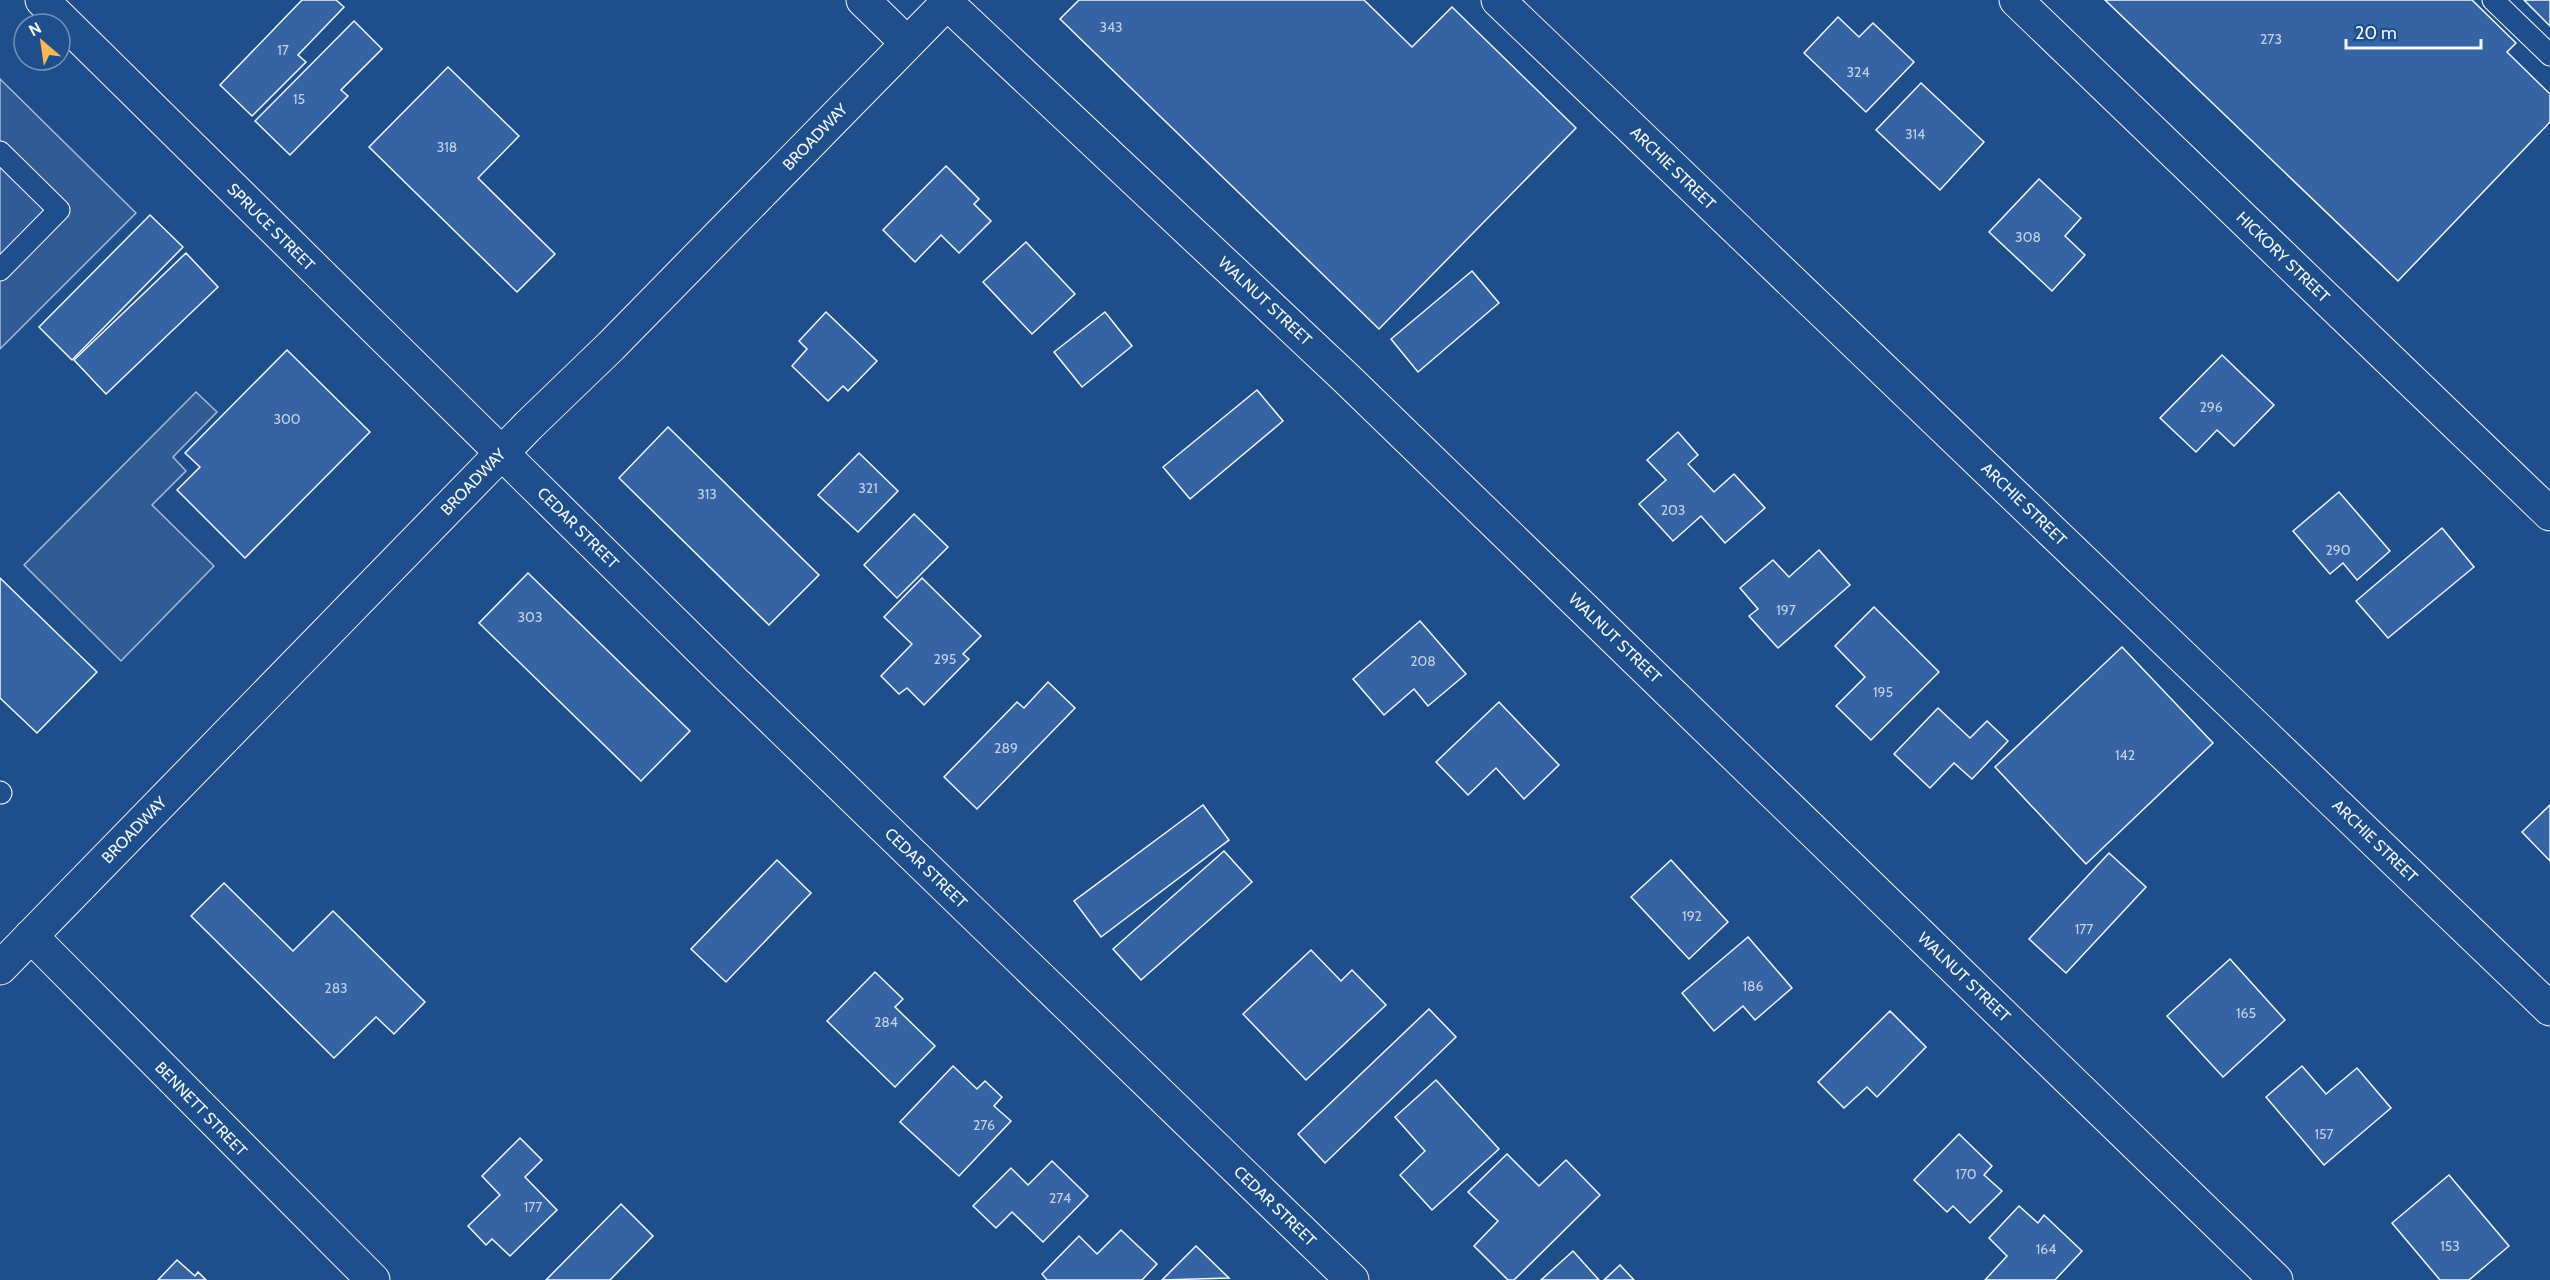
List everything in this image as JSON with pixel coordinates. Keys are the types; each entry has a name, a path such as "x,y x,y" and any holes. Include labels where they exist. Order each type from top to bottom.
{"street":[{"name":"SPRUCE STREET","path":"42,0 502,453"},
{"path":"863,0 907,43"},
{"name":"ARCHIE STREET","path":"1498,0 2550,1009"},
{"name":"HICKORY STREET","path":"2016,0 2550,514"},
{"name":"BROADWAY","path":"0,967 502,453 611,346 949,2"},
{"name":"WALNUT STREET","path":"949,2 1346,378 2276,1280"},
{"name":"CEDAR STREET","path":"502,453 730,678 1352,1280"},
{"name":"BENNETT STREET","path":"31,936 373,1280"}],"lane":[{"path":"2493,0 2550,55"},
{"path":"0,152 59,210 0,270"}],"shaded area":[{"path":"0,79 136,213 0,349"},
{"path":"196,392 217,412 173,457 186,471 152,505 214,566 121,661 24,565"}],"building":[{"path":"302,0 336,0 344,7 298,55 306,62 252,116 220,85"},
{"path":"1079,0 1364,0 1412,47 1452,7 1576,128 1379,329 1060,19"},
{"path":"2105,0 2472,0 2516,43 2507,52 2550,94 2550,122 2398,281"},
{"path":"2524,0 2550,0 2550,26"},
{"path":"1838,17 1859,37 1873,23 1914,62 1866,112 1804,53"},
{"path":"354,21 382,49 341,90 348,96 290,155 255,121"},
{"path":"448,67 519,136 478,178 555,254 517,292 369,147"},
{"path":"1921,83 1984,142 1940,190 1876,130"},
{"path":"946,166 979,199 974,204 991,221 959,253 941,235 915,262 883,230"},
{"path":"2039,179 2081,218 2065,236 2085,255 2052,291 1989,232"},
{"path":"150,215 183,247 72,360 39,327"},
{"path":"1026,242 1075,294 1032,334 983,282"},
{"path":"186,253 218,287 106,394 74,360"},
{"path":"1472,271 1499,303 1418,372 1391,339"},
{"path":"826,312 877,361 848,391 843,386 828,401 792,366 807,349 799,341"},
{"path":"1105,312 1132,346 1082,387 1054,352"},
{"path":"287,350 370,432 245,558 177,490 200,467 185,453"},
{"path":"2222,355 2274,405 2234,446 2217,430 2196,452 2160,418"},
{"path":"1257,390 1283,421 1190,499 1163,467"},
{"path":"668,427 819,575 769,625 619,478"},
{"path":"1678,432 1698,455 1688,464 1714,492 1734,474 1765,508 1725,543 1701,516 1673,541 1639,504 1666,480 1647,460"},
{"path":"859,453 898,491 858,532 818,495"},
{"path":"2339,492 2390,551 2357,580 2343,563 2330,574 2293,531"},
{"path":"914,514 948,547 897,598 864,565"},
{"path":"2442,528 2474,567 2388,638 2356,601"},
{"path":"1819,550 1850,585 1778,648 1749,616 1758,609 1740,588 1773,560 1789,577"},
{"path":"528,573 690,731 641,781 479,623"},
{"path":"0,578 97,672 37,733 0,698"},
{"path":"922,578 981,636 963,654 969,659 924,705 907,688 899,694 881,676 912,644 884,617"},
{"path":"1874,607 1939,672 1871,740 1836,706 1865,677 1835,646"},
{"path":"1420,621 1466,674 1428,706 1414,689 1384,715 1353,679"},
{"path":"2122,647 2213,743 2086,864 1995,767"},
{"path":"1048,682 1075,708 977,809 944,777 1017,702 1024,708"},
{"path":"1499,702 1559,765 1524,799 1496,768 1468,795 1436,762"},
{"path":"1938,708 1970,738 1987,721 2008,741 1972,779 1954,763 1930,788 1894,754"},
{"path":"1203,805 1229,840 1101,937 1074,901"},
{"path":"2550,805 2550,861 2522,832"},
{"path":"1224,851 1252,882 1141,980 1113,949"},
{"path":"2109,853 2146,887 2066,973 2029,939"},
{"path":"777,860 811,893 726,982 691,949"},
{"path":"1671,860 1728,922 1689,959 1631,897"},
{"path":"224,883 293,951 333,911 425,1002 394,1034 376,1017 334,1058 191,916"},
{"path":"1748,937 1792,988 1755,1020 1743,1006 1714,1031 1682,993"},
{"path":"1311,950 1341,981 1352,970 1386,1005 1306,1080 1243,1014"},
{"path":"2230,959 2285,1020 2223,1077 2167,1016"},
{"path":"875,972 903,999 895,1007 935,1046 895,1087 827,1021"},
{"path":"1429,1009 1456,1037 1325,1163 1298,1134"},
{"path":"1890,1011 1926,1047 1877,1097 1867,1087 1844,1108 1818,1082"},
{"path":"953,1066 977,1089 985,1081 1002,1097 994,1106 1011,1121 959,1176 900,1122"},
{"path":"2302,1066 2326,1094 2357,1068 2391,1108 2324,1165 2266,1097"},
{"path":"1436,1080 1499,1149 1432,1210 1400,1175 1425,1151 1395,1117"},
{"path":"1959,1134 1992,1166 1984,1175 2002,1191 1970,1223 1953,1206 1947,1212 1914,1180"},
{"path":"520,1138 542,1160 525,1177 557,1210 510,1256 492,1239 486,1245 468,1226 500,1195 482,1176"},
{"path":"1507,1154 1539,1186 1566,1160 1600,1195 1514,1280 1508,1280 1474,1246 1498,1221 1468,1192"},
{"path":"1052,1161 1088,1196 1043,1242 1012,1212 996,1228 973,1206 1011,1168 1028,1185"},
{"path":"2449,1175 2509,1246 2469,1280 2440,1280 2392,1223"},
{"path":"621,1204 653,1236 610,1280 546,1280"},
{"path":"2019,1206 2038,1223 2044,1215 2082,1251 2055,1280 1985,1280 2007,1256 1989,1238"},
{"path":"1121,1230 1157,1264 1142,1280 1047,1280 1042,1274 1079,1236 1097,1254"},
{"path":"1196,1246 1229,1278 1162,1280"},
{"path":"1573,1251 1599,1280 1541,1280"},
{"path":"177,1260 195,1276 198,1272 206,1280 158,1280"},
{"path":"1620,1265 1634,1280 1604,1280"}]}
